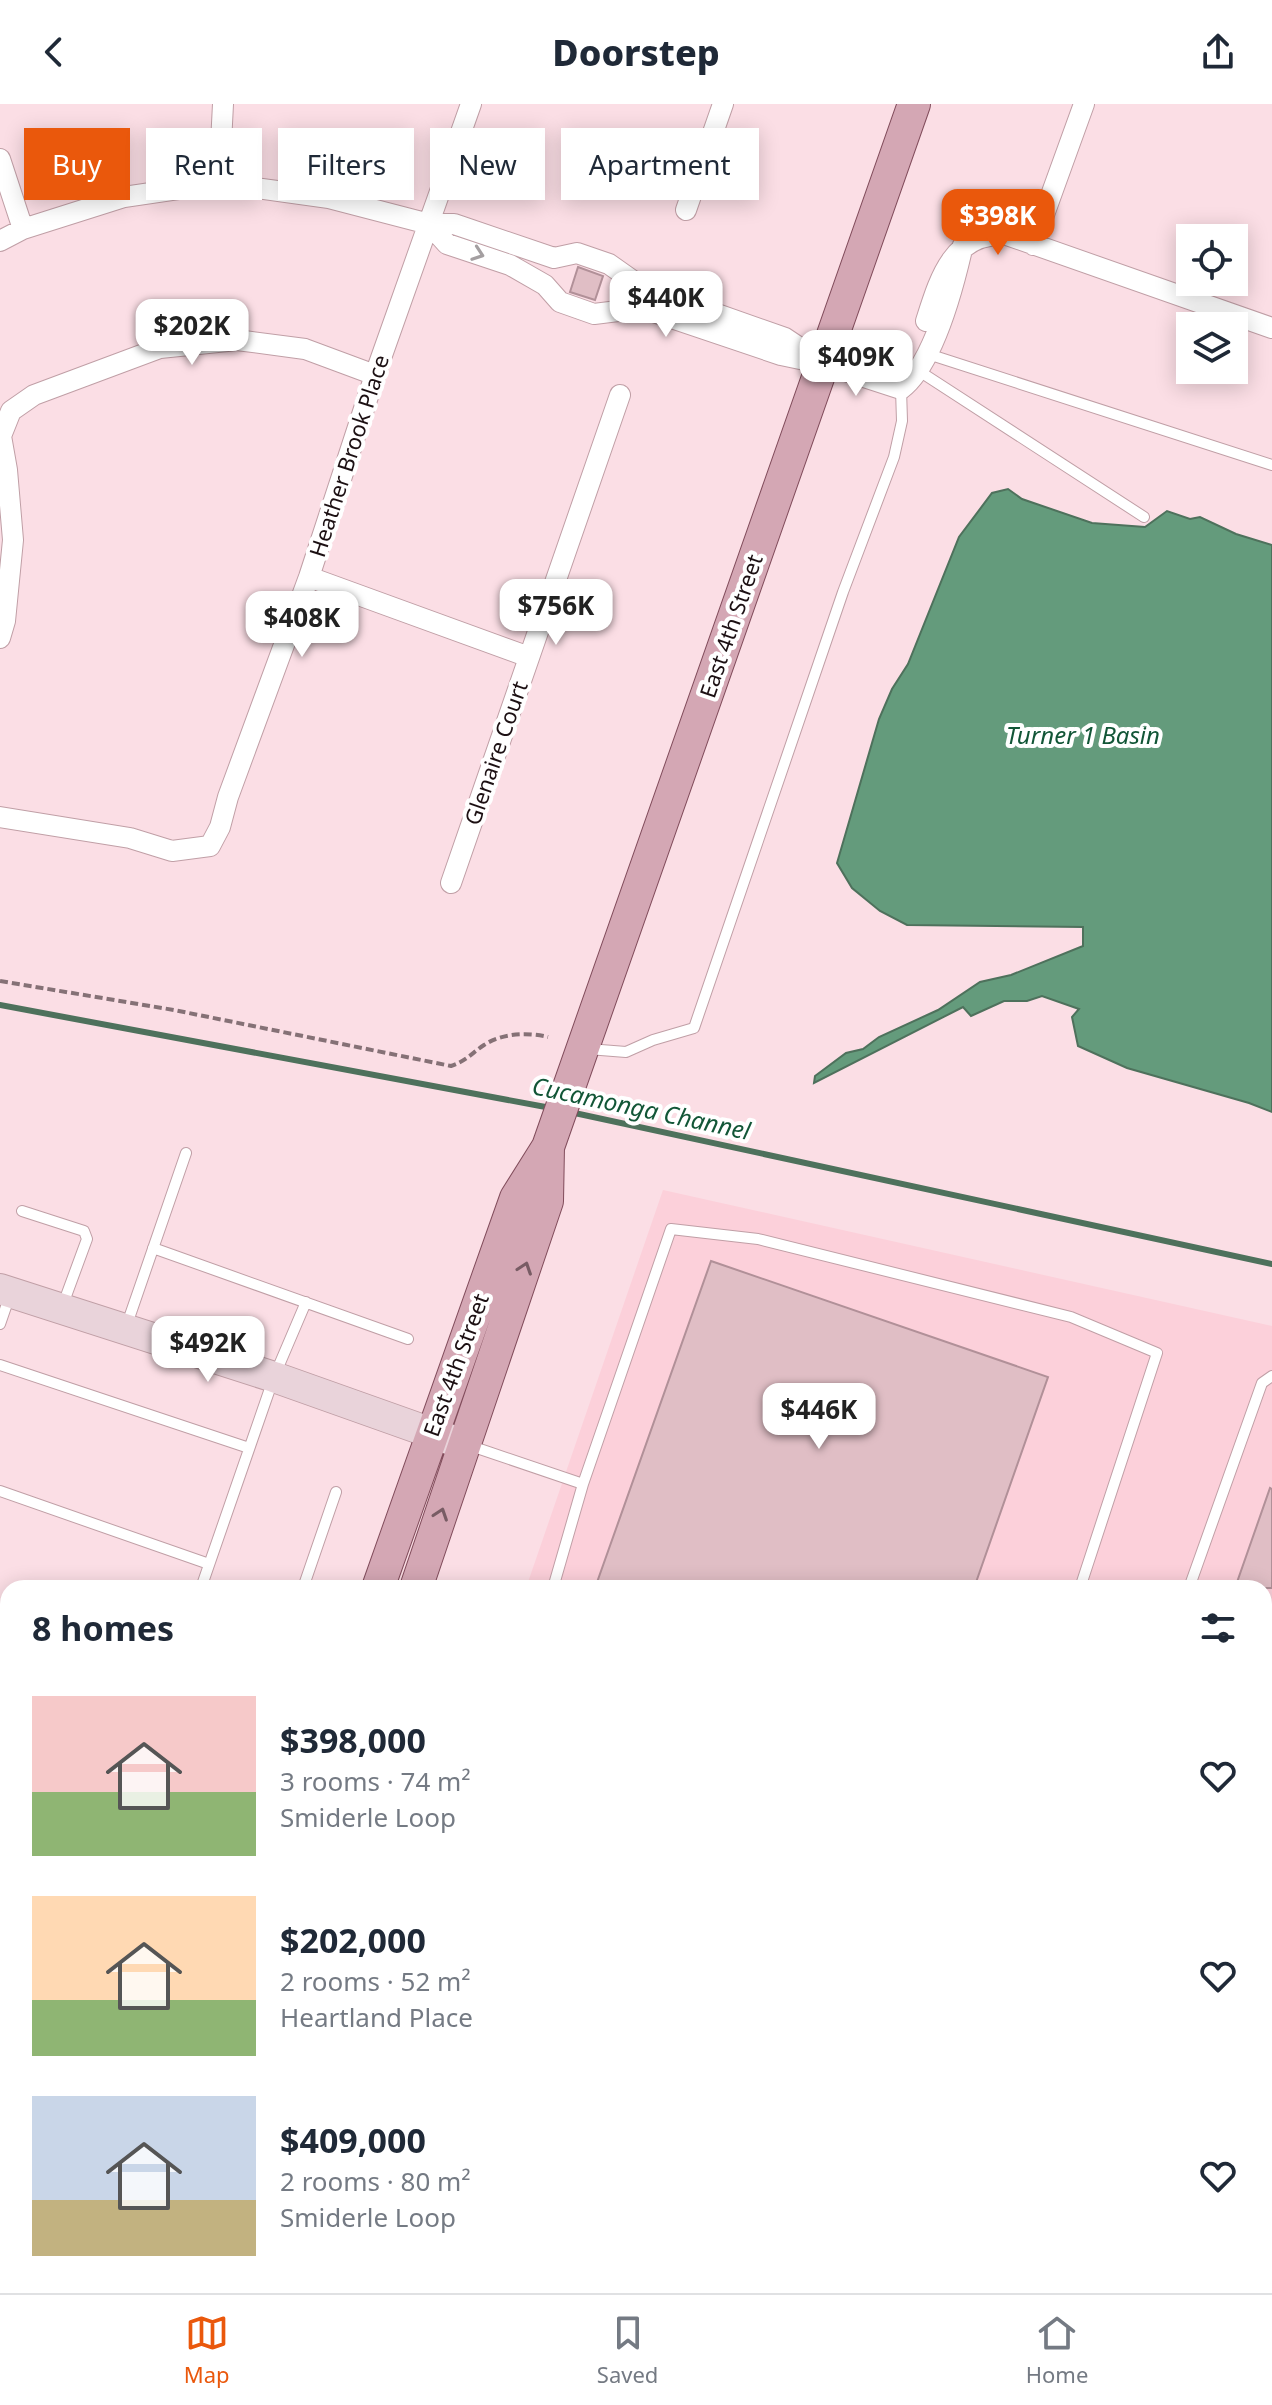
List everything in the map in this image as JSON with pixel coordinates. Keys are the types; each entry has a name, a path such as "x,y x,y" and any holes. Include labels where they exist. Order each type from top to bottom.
{"main road":[{"name":"East 4th Street","path":"381,1580 516,1198 548,1147 914,104"},
{"name":"East 4th Street","path":"419,1580 547,1201 548,1147"}],"street":[{"path":"222,128 223,104"},
{"name":"Heather Brook Place","path":"0,817 130,838 172,851 210,846 220,827 228,797 309,577 375,375 471,104"},
{"path":"686,210 723,104"},
{"path":"1033,245 1084,104"},
{"path":"0,159 23,229"},
{"path":"262,189 329,198 429,224 454,224 554,258 577,253 609,264 643,288 785,338 824,364"},
{"path":"0,241 23,229 124,197 146,194"},
{"path":"429,224 447,244 510,265 545,285 560,302 582,310 594,314 642,308 781,355 824,364 901,389 924,362 918,348 941,297 944,274 963,245 988,235 1007,235 1272,328"},
{"path":"0,638 5,621 13,540 1,436 11,411 34,395 160,348 237,340 305,349 375,375"},
{"name":"Glenaire Court","path":"451,883 620,395"},
{"path":"309,577 529,657"},
{"path":"6,1291 274,1377 465,1445"}],"lane":[{"path":"924,362 1272,465"},
{"path":"924,362 1144,517"},
{"path":"582,1049 626,1052 694,1028 843,592 894,457 902,421 901,389"},
{"path":"126,1329 186,1153"},
{"path":"22,1211 84,1231 87,1239 62,1309"},
{"path":"555,1580 583,1484 671,1229 758,1239 1071,1317 1157,1353 1083,1580"},
{"path":"153,1248 408,1339"},
{"path":"0,1324 6,1291"},
{"path":"204,1580 274,1377 306,1302"},
{"path":"0,1365 249,1448"},
{"path":"1192,1580 1262,1383 1272,1376"},
{"path":"465,1445 583,1484"},
{"path":"0,1491 209,1564"},
{"path":"306,1580 336,1492"}],"path":[{"path":"0,981 174,1010 451,1066 467,1060 485,1044 504,1036 535,1034 548,1037"}],"shaded area":[{"path":"663,1190 1272,1326 1272,1580 529,1580"}],"water":[{"name":"Turner 1 Basin","path":"1008,489 1022,499 1092,523 1145,527 1167,511 1190,519 1200,517 1236,534 1272,545 1272,1112 1127,1068 1078,1046 1072,1017 1079,1009 1042,996 1027,1001 1004,1001 971,1016 963,1007 814,1083 815,1076 846,1053 863,1049 879,1037 938,1010 980,982 1011,975 1083,946 1083,927 907,925 880,911 852,888 837,863 879,719 892,689 908,664 959,537 992,493"}],"building":[{"path":"578,267 603,276 595,300 570,292"},
{"path":"711,1261 1048,1377 977,1580 598,1580"},
{"path":"1270,1488 1272,1580 1238,1580"}],"waterway":[{"name":"Cucamonga Channel","path":"0,1005 551,1108"},
{"name":"Cucamonga Channel","path":"570,1112 1272,1264"}]}
